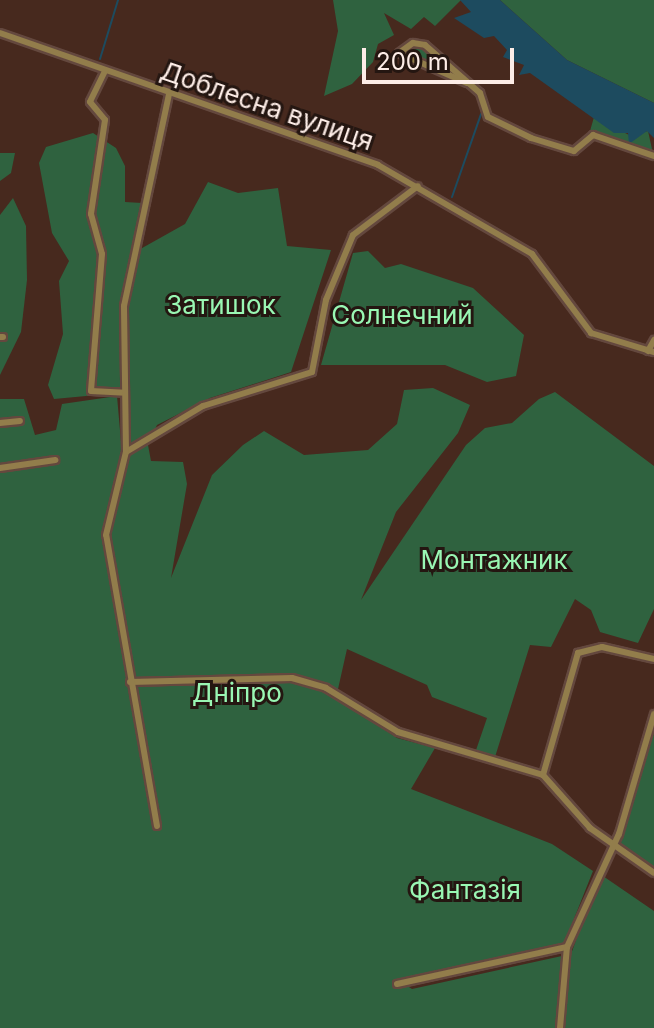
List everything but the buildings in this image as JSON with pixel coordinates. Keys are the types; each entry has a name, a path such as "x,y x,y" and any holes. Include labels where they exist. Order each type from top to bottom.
{"street":[{"name":"Доблесна вулиця","path":"0,33 169,95 349,152 418,186 532,254 591,333 651,351"},
{"path":"467,83 416,65 399,53 421,42 480,93 488,117 531,138 578,150 593,135 654,156"},
{"path":"105,71 90,102 105,120 91,214 102,254 91,391 125,393"},
{"path":"157,826 106,535 126,452 124,306 169,95"},
{"path":"126,452 203,406 312,372 326,300 353,235 418,186"},
{"path":"651,351 654,340"},
{"path":"0,423 20,421"},
{"path":"0,468 55,460"},
{"path":"543,775 578,653 602,647 654,659"},
{"path":"130,682 292,678 326,688 398,732 543,775 613,847 654,873"},
{"path":"560,1028 567,947 613,847 654,714"},
{"path":"397,984 567,947"}],"green space":[{"path":"333,0 461,0 435,26 424,17 411,29 384,13 394,35 378,44 373,62 352,84 324,96 338,31"},
{"path":"500,0 654,0 654,103 567,60"},
{"path":"420,44 438,59 431,69 404,53"},
{"path":"594,117 629,135 648,131 654,158 588,138"},
{"path":"93,133 116,148 125,166 125,202 142,203 135,252 185,224 208,182 238,193 278,188 287,246 331,250 291,372 210,398 157,425 148,445 151,461 183,462 187,484 171,578 212,475 243,445 264,431 304,455 368,450 397,424 404,390 433,388 470,405 458,433 396,512 361,600 466,445 485,428 512,423 539,399 555,392 654,466 654,609 638,643 600,632 591,610 575,599 551,647 530,645 495,757 475,753 487,718 432,697 427,685 347,649 336,698 397,738 435,748 411,789 552,844 593,871 562,949 401,982 412,989 571,954 600,874 654,911 654,1028 0,1028 0,399 24,399 35,435 56,430 62,404 117,396 122,453 107,520 111,536 130,443 129,392 54,399 48,385 63,334 59,281 69,261 52,233 39,163 46,147"},
{"path":"0,153 15,153 11,173 0,181"},
{"path":"13,198 26,226 27,280 21,332 0,375 0,215"},
{"name":"Солнечний","path":"368,251 385,268 401,264 473,288 524,335 516,376 487,382 445,365 321,365 353,253"},
{"path":"654,733 654,867 616,846"}],"water":[{"path":"460,0 500,0 567,60 654,103 654,138 647,131 629,144 628,133 614,133 530,73 519,75 524,65 503,57 507,50 494,36 484,38 454,18 471,12"}],"waterway":[{"path":"100,59 118,0"},
{"path":"452,197 481,114"}],"park label":[{"name":"Затишок","path":"221,305"},
{"name":"Монтажник","path":"494,560"},
{"name":"Дніпро","path":"237,693"},
{"name":"Фантазія","path":"465,890"}]}
